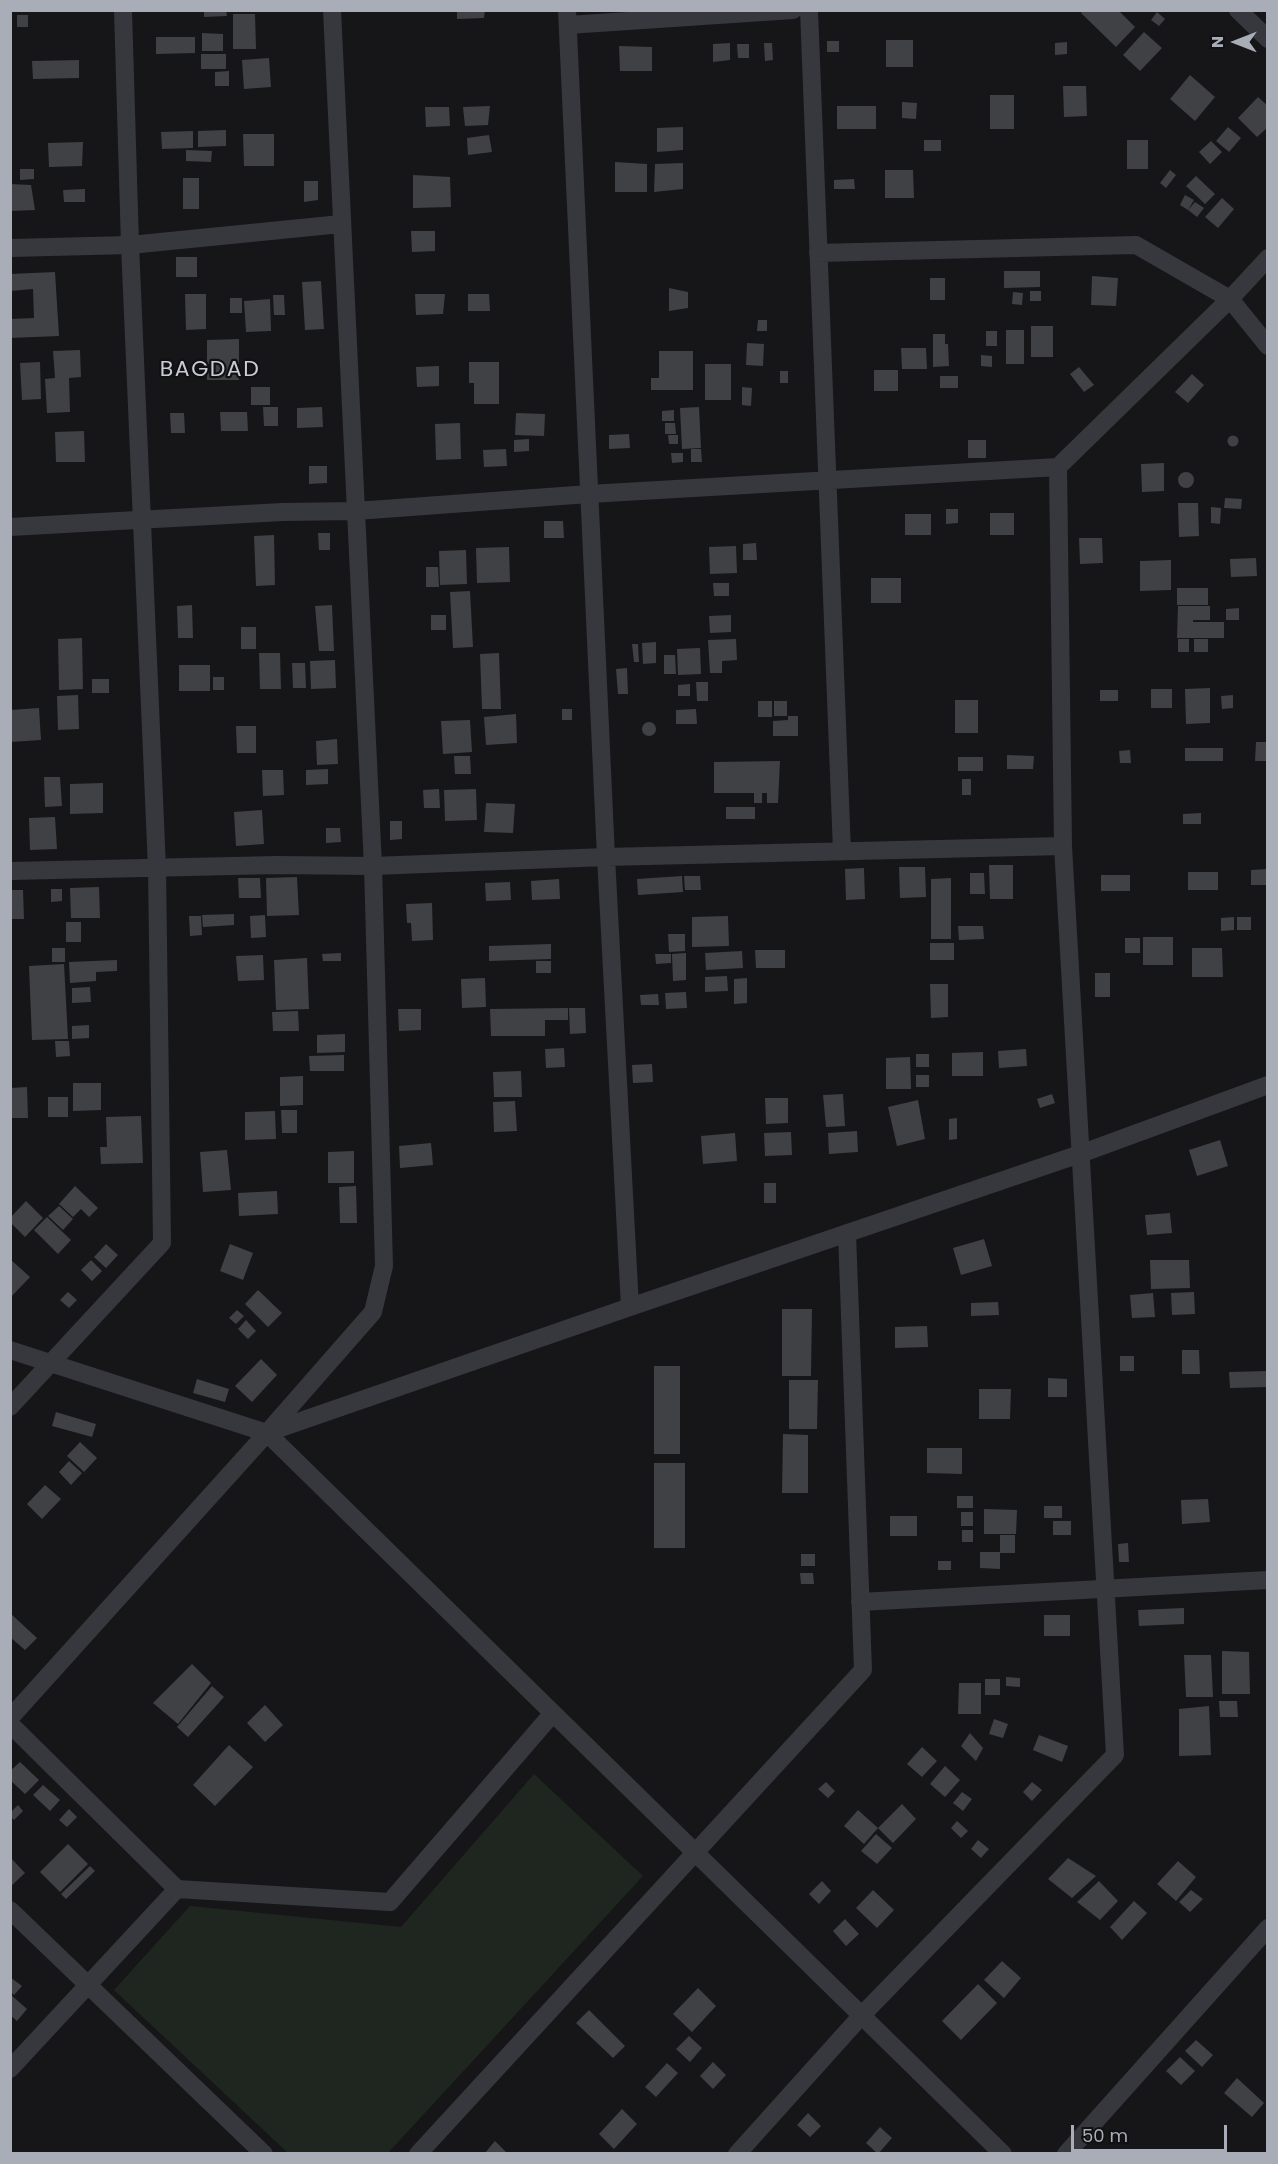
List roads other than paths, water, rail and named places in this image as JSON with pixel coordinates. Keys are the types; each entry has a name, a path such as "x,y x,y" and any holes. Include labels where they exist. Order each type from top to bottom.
{"street":[{"path":"10,1407 162,1243 158,868 130,245 123,10"},
{"path":"10,1718 373,1312 384,1266 373,866 332,10"},
{"path":"630,1307 606,857 567,18 793,10"},
{"path":"809,10 842,851"},
{"path":"1238,10 1268,39"},
{"path":"10,248 130,245 342,224"},
{"path":"818,254 1136,245 1230,299 1268,346"},
{"path":"10,527 282,512 356,511 589,494 1058,467 1230,299 1268,258"},
{"path":"737,2154 862,2015 1115,1755 1063,846 1058,467"},
{"path":"10,871 277,865 373,866 606,857 1063,846"},
{"path":"267,1433 1080,1154 1268,1085"},
{"path":"417,2154 862,1670 847,1233"},
{"path":"10,1350 267,1433 1003,2154"},
{"path":"860,1602 1268,1580"},
{"path":"10,1724 177,1889 390,1902 553,1713"},
{"path":"10,2069 177,1889"},
{"path":"10,1910 264,2154"},
{"path":"1066,2154 1268,1928"}],"district":[{"name":"BAGDAD","path":"210,370"}]}
